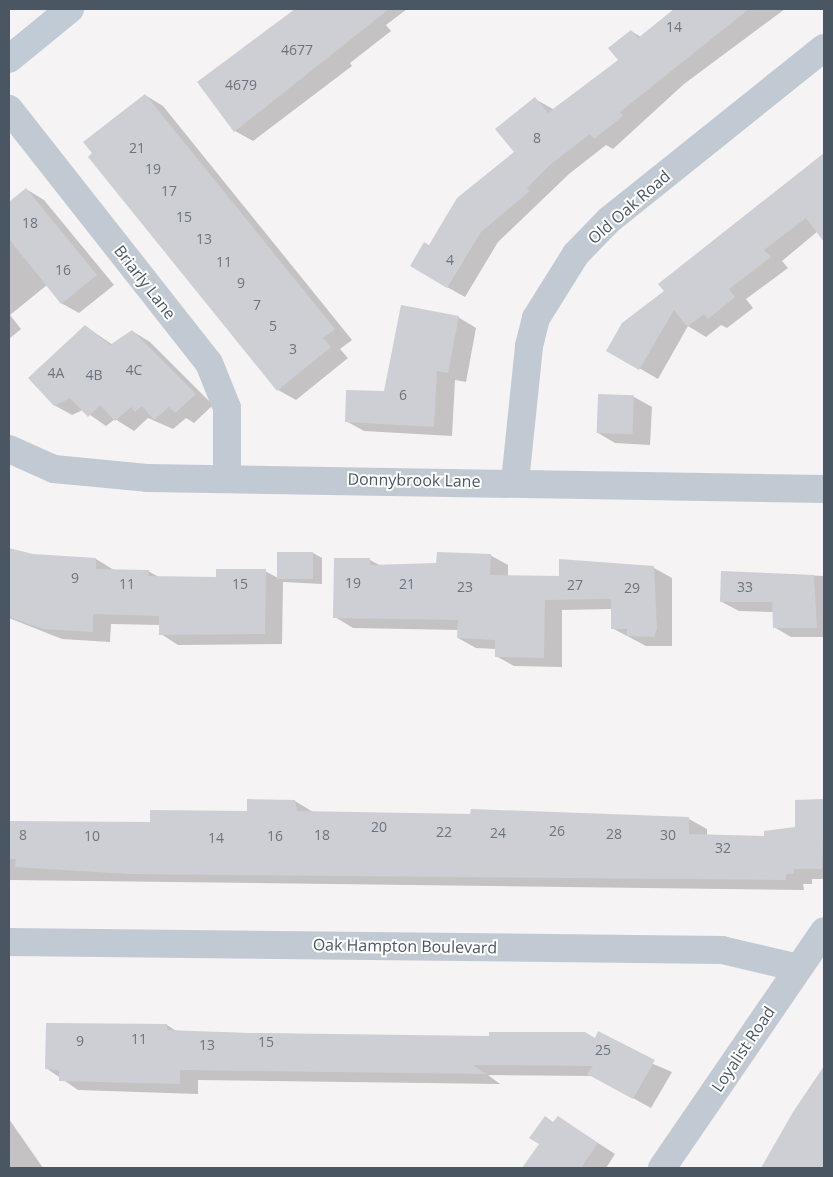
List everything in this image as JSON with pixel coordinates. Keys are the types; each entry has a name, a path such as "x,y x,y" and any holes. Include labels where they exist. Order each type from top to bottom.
{"main road":[{"path":"9,59 70,9"}],"street":[{"name":"Old Oak Road","path":"515,482 529,346 536,318 576,254 609,220 824,48"},
{"name":"Briarly Lane","path":"9,109 209,363 227,408 227,477"},
{"name":"Donnybrook Lane","path":"9,449 54,469 86,475 824,489"},
{"name":"Loyalist Road","path":"662,1168 824,931"},
{"name":"Oak Hampton Boulevard","path":"9,942 722,950 798,968"}],"building":[{"path":"295,9 389,9 234,132 197,82"},
{"path":"674,9 749,9 620,112 623,116 594,139 590,134 551,164 527,188 530,191 481,232 447,288 410,266 424,242 429,245 457,198 514,152 495,129 535,97 548,113 618,60 608,48 631,30 638,38"},
{"path":"145,94 335,329 323,338 331,347 277,391 88,157 92,153 83,142"},
{"path":"824,153 824,242 806,218 764,250 771,257 729,289 735,297 708,319 704,314 687,327 674,310 639,370 606,351 622,323 664,291 658,284"},
{"path":"26,188 97,275 61,304 9,239 9,202"},
{"path":"401,305 459,316 448,373 437,371 434,427 345,422 346,390 384,391"},
{"path":"85,325 110,345 132,330 196,394 175,413 169,407 154,420 142,406 135,412 131,407 115,421 100,405 88,417 70,398 54,406 28,378"},
{"path":"598,394 634,395 633,434 597,433"},
{"path":"9,548 33,554 96,558 96,569 149,570 148,576 216,577 216,569 266,569 265,634 159,635 159,616 93,614 93,632 43,629 9,617"},
{"path":"277,552 313,552 313,579 277,579"},
{"path":"437,552 491,554 490,575 559,576 559,559 654,566 657,629 654,637 627,636 627,629 611,629 611,599 545,600 544,658 495,657 495,640 457,638 458,620 333,618 334,558 370,558 370,565 436,563"},
{"path":"721,571 814,575 817,628 773,628 772,602 720,602"},
{"path":"247,799 295,800 297,811 470,814 471,809 689,817 689,834 764,836 764,831 795,827 795,800 824,799 822,869 794,869 794,874 786,874 786,880 128,874 15,867 16,859 9,859 9,821 150,822 150,810 247,811"},
{"path":"46,1023 167,1024 167,1030 248,1033 489,1036 489,1032 585,1032 595,1038 598,1031 655,1060 633,1099 587,1074 593,1066 473,1065 486,1074 180,1070 180,1084 59,1081 59,1070 45,1069"},
{"path":"824,1066 824,1168 761,1168 793,1112"},
{"path":"545,1116 553,1122 558,1116 598,1143 581,1168 522,1168 539,1144 529,1138"}]}
